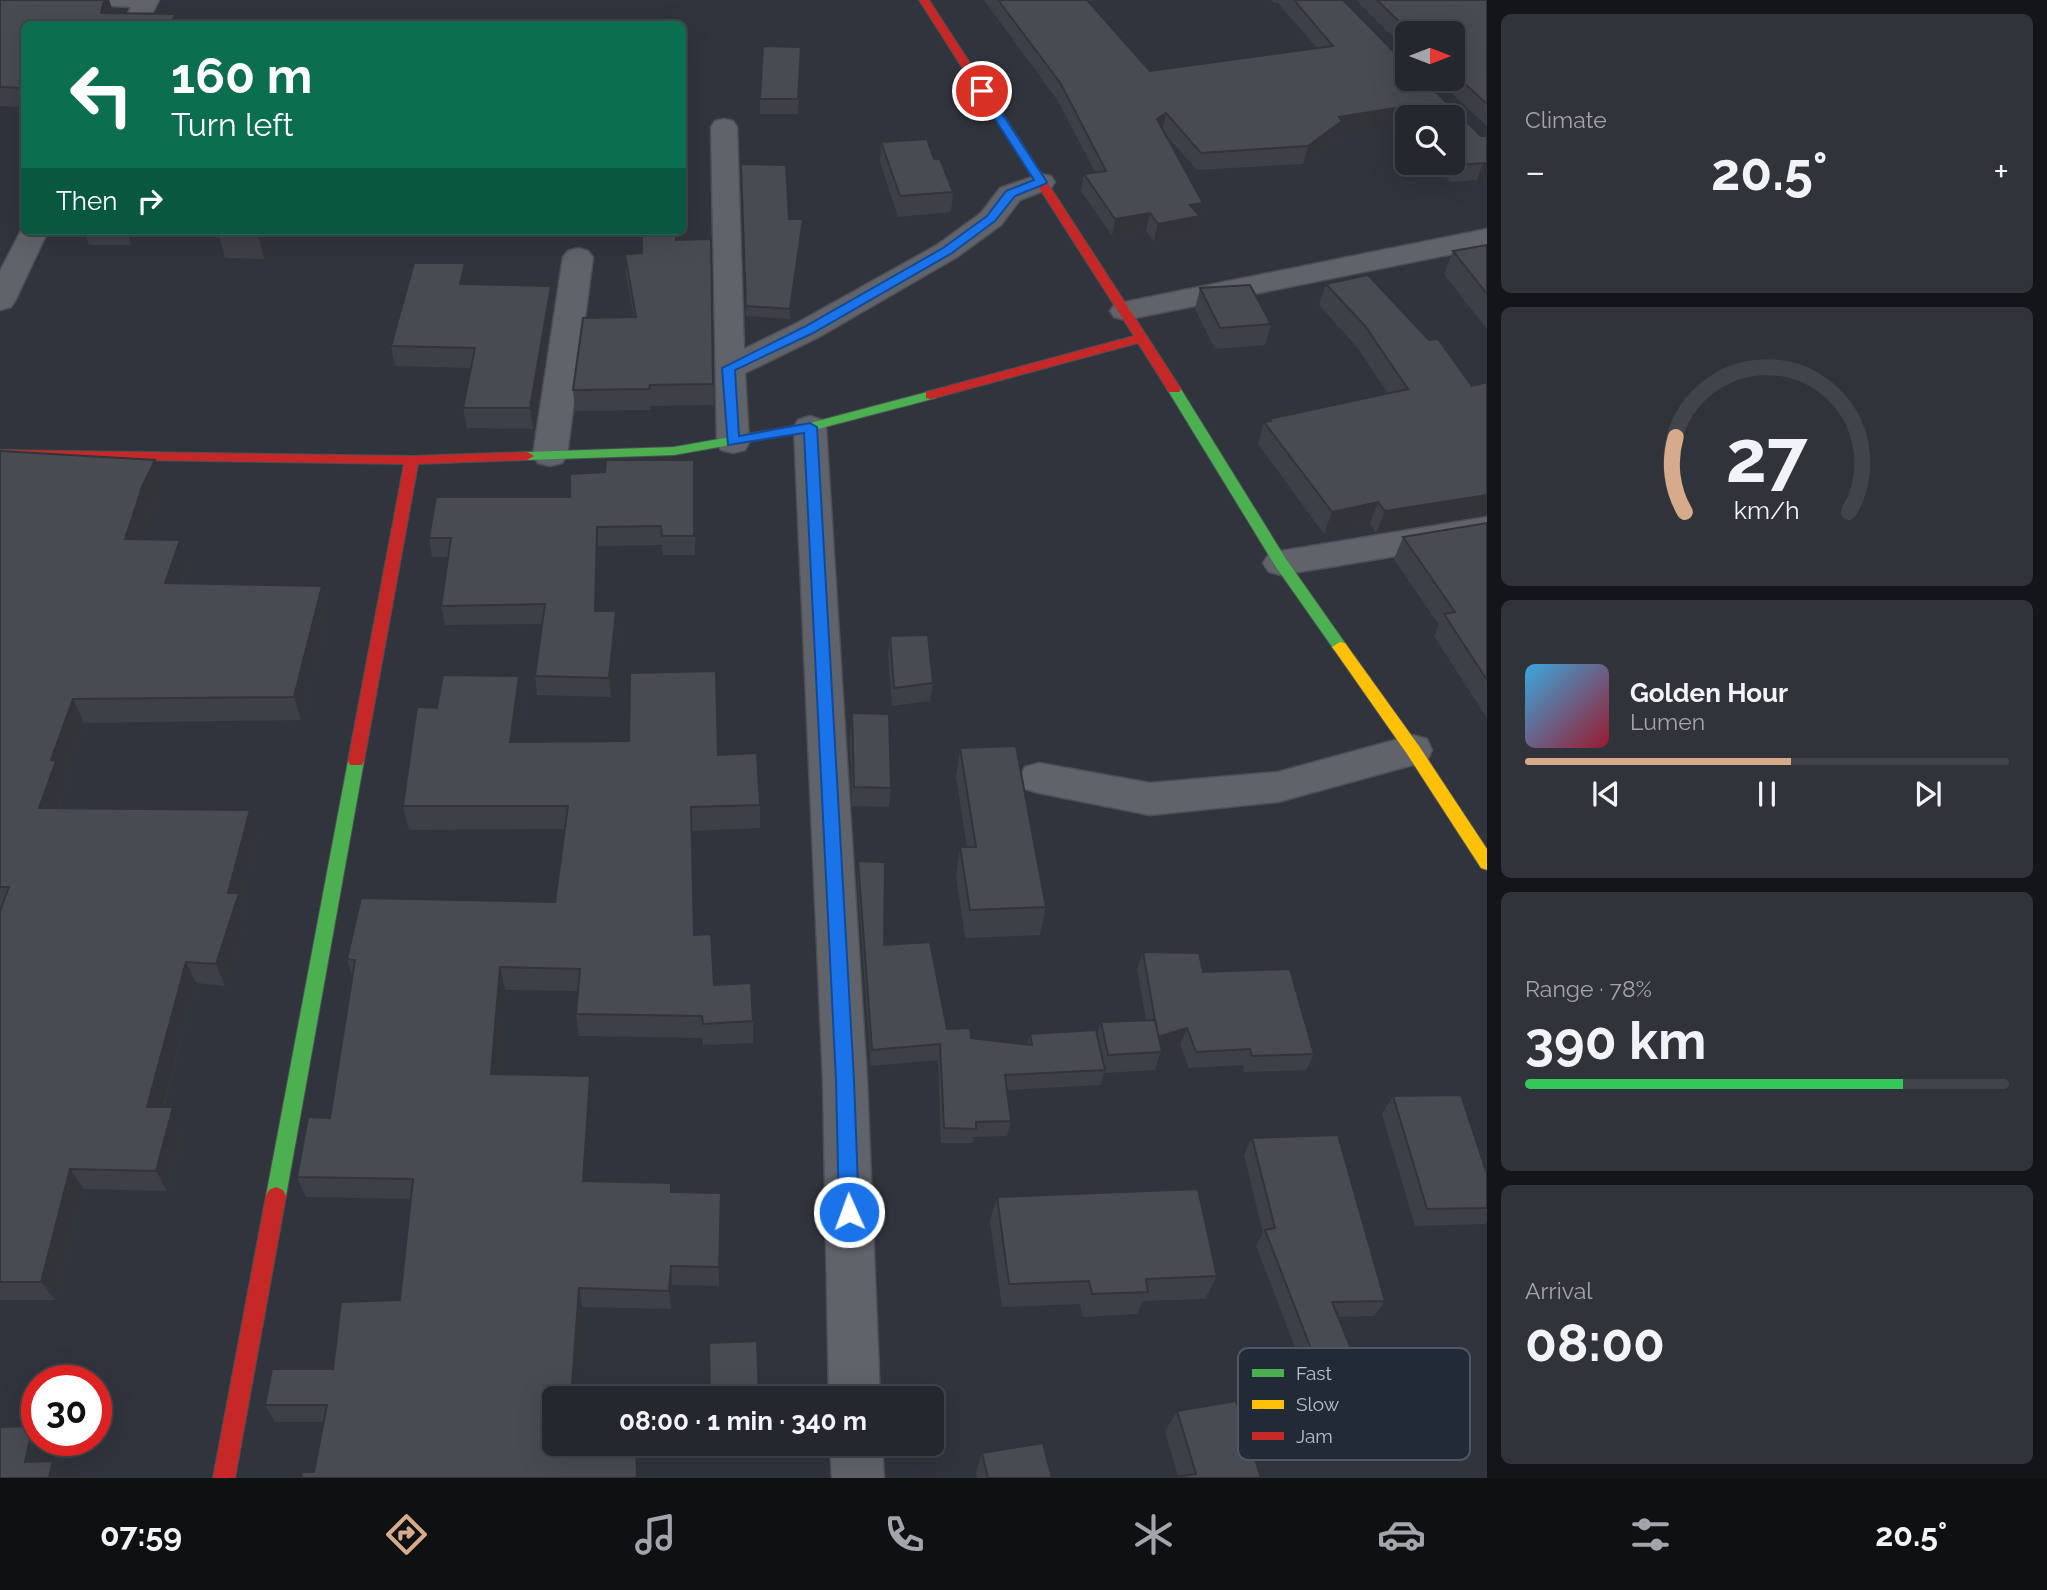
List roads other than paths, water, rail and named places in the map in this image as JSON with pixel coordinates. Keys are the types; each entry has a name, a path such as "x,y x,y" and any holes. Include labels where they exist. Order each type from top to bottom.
{"street":[{"path":"101,0 147,1 137,21"},
{"path":"924,0 1125,311 1281,563 1485,856"},
{"path":"724,127 733,442"},
{"path":"729,368 808,330 947,251 991,219 1010,194 1041,182"},
{"path":"0,301 32,235"},
{"path":"1125,311 1487,238"},
{"path":"550,455 578,257"},
{"path":"0,454 412,460 674,451 810,427 1142,338"},
{"path":"810,427 845,1080 855,1386"},
{"path":"224,1478 412,460"},
{"path":"1281,563 1487,529"},
{"path":"1039,778 1150,799 1278,788 1413,750"},
{"path":"857,1456 858,1478"}]}
